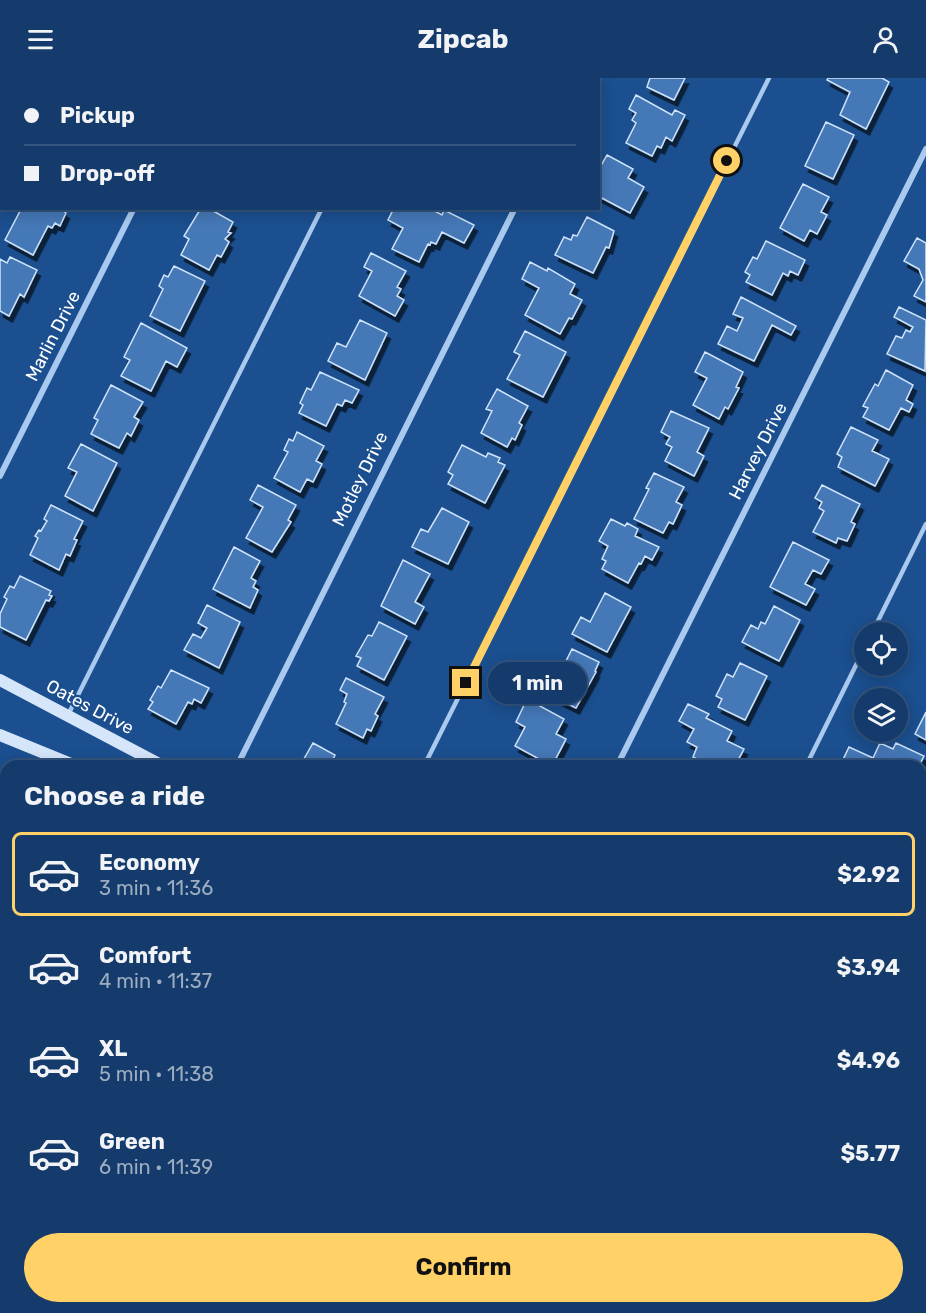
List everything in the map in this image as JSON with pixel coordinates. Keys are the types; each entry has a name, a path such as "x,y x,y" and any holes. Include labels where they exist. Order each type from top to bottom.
{"main road":[{"name":"Oates Drive","path":"0,680 151,760"},
{"path":"0,735 61,760"}],"street":[{"name":"Harvey Drive","path":"620,760 926,149"},
{"name":"Marlin Drive","path":"0,476 133,210"},
{"name":"Motley Drive","path":"240,760 514,210"}],"lane":[{"path":"427,760 769,78"},
{"path":"67,716 321,210"},
{"path":"877,622 926,524"},
{"path":"809,760 854,669"}],"building":[{"path":"650,78 685,78 674,100 647,87"},
{"path":"828,78 882,78 889,82 866,129 840,115 850,92 827,80"},
{"path":"636,95 672,115 675,110 685,115 672,141 666,137 661,148 657,146 652,156 626,143 636,123 632,120 636,113 629,109"},
{"path":"826,122 854,135 833,179 805,166"},
{"path":"607,155 633,169 628,178 644,187 630,213 600,197 600,167"},
{"path":"803,184 829,197 821,212 827,215 817,234 810,230 804,241 780,228"},
{"path":"18,210 62,210 66,213 60,226 55,223 52,228 48,226 33,255 5,240 20,211"},
{"path":"200,210 212,210 233,222 228,232 231,233 225,239 229,242 221,257 217,255 209,270 181,255 189,239 184,236"},
{"path":"393,210 433,210 442,215 444,210 474,225 464,243 442,232 436,244 431,242 430,245 428,244 419,262 392,249 403,228 388,220"},
{"path":"587,217 614,231 609,248 606,247 593,273 555,255 564,237 571,240 573,235 577,236"},
{"path":"917,238 926,243 926,302 914,296 923,280 919,269 904,261"},
{"path":"766,241 805,260 798,275 790,271 788,276 783,273 772,295 746,282 750,275 745,272 753,257 757,259"},
{"path":"371,253 406,271 397,287 401,289 397,296 404,300 395,316 359,296 372,271 364,267"},
{"path":"10,257 37,270 24,297 20,294 9,316 0,311 0,259 7,263"},
{"path":"530,262 547,271 548,268 575,284 570,294 582,300 572,319 569,318 560,334 525,315 539,288 522,279"},
{"path":"174,266 205,281 180,331 150,316 163,289 159,286 164,275 168,277"},
{"path":"741,297 796,326 791,335 772,325 754,361 718,344 727,326 737,331 743,318 733,314"},
{"path":"899,307 926,320 925,371 887,354 896,336 902,338 906,330 910,332 913,327 894,317"},
{"path":"360,320 387,333 365,380 328,361 337,343 346,347"},
{"path":"141,323 187,348 177,367 166,361 151,391 121,376 130,360 124,357"},
{"path":"525,331 566,352 543,397 507,379 520,355 514,352"},
{"path":"705,352 743,372 736,387 739,388 728,409 725,407 719,419 693,405 707,378 695,372"},
{"path":"886,370 913,385 906,400 913,404 909,412 901,408 889,430 863,417 868,408 863,406 875,384 878,386"},
{"path":"320,372 359,390 352,403 345,400 342,406 337,404 326,426 299,413 303,405 300,403 307,388 311,390"},
{"path":"111,385 143,402 134,417 139,420 131,436 127,433 119,448 91,434 98,420 94,418"},
{"path":"497,389 528,406 519,423 522,425 515,440 512,438 507,447 481,433 492,411 486,409"},
{"path":"671,411 709,428 697,452 704,456 694,476 665,461 672,447 666,444 670,437 661,432"},
{"path":"851,427 878,440 872,451 889,459 875,486 838,467 842,457 837,454"},
{"path":"297,432 324,446 316,461 322,464 313,482 307,479 300,492 274,478 288,452 284,450 289,439 293,441"},
{"path":"81,444 117,463 93,511 65,496 77,472 68,468"},
{"path":"462,445 486,457 488,453 500,458 498,462 505,465 485,503 448,484 453,475 448,472"},
{"path":"654,473 684,487 676,502 682,505 673,524 669,522 663,533 634,519"},
{"path":"258,485 296,505 288,520 291,522 272,552 246,538 263,507 250,500"},
{"path":"822,485 860,504 851,522 855,524 847,541 838,538 836,543 813,532 824,511 819,508 822,502 815,498"},
{"path":"51,505 83,521 74,539 77,540 70,556 66,554 59,570 30,555 38,538 35,536 47,521 44,519"},
{"path":"442,508 469,522 448,564 412,547 421,529 428,532"},
{"path":"611,519 625,526 627,523 638,529 635,536 659,547 652,560 645,556 628,583 602,569 606,561 602,559 608,546 599,541"},
{"path":"793,542 829,560 821,574 813,570 805,584 815,589 806,605 770,587"},
{"path":"234,547 260,561 251,578 256,581 253,587 258,590 250,608 213,589"},
{"path":"403,560 430,574 415,602 424,607 415,624 381,606"},
{"path":"20,576 51,591 49,595 52,596 49,601 46,600 26,640 0,627 0,614 7,599 4,597 10,586 14,588"},
{"path":"605,593 631,607 607,652 572,634 581,617 590,622"},
{"path":"207,605 240,622 219,668 184,650 193,634 201,638 207,628 198,623"},
{"path":"774,606 800,620 779,661 742,642 751,625 758,629 761,622 765,624"},
{"path":"379,622 407,636 384,680 357,666 361,658 356,656 368,635 372,636"},
{"path":"572,649 599,662 576,708 549,695"},
{"path":"740,663 767,676 745,720 718,707 722,699 716,696 727,674 733,677"},
{"path":"171,670 209,688 201,703 194,699 192,704 188,702 176,724 148,709 158,686 161,688"},
{"path":"346,678 384,697 375,714 378,716 371,731 367,729 363,738 336,724 346,703 344,702 347,694 340,690"},
{"path":"527,699 564,719 556,734 566,739 555,760 541,760 515,746 525,727 516,722"},
{"path":"688,704 709,714 706,718 732,731 727,741 744,749 738,760 699,760 693,757 697,747 687,742 694,729 679,721"},
{"path":"926,712 926,740 915,734"},
{"path":"313,743 335,755 333,760 303,760"},
{"path":"880,743 893,749 896,743 924,756 922,760 843,760 849,747 873,758"}],"route":[{"path":"466,683 727,161"}]}
